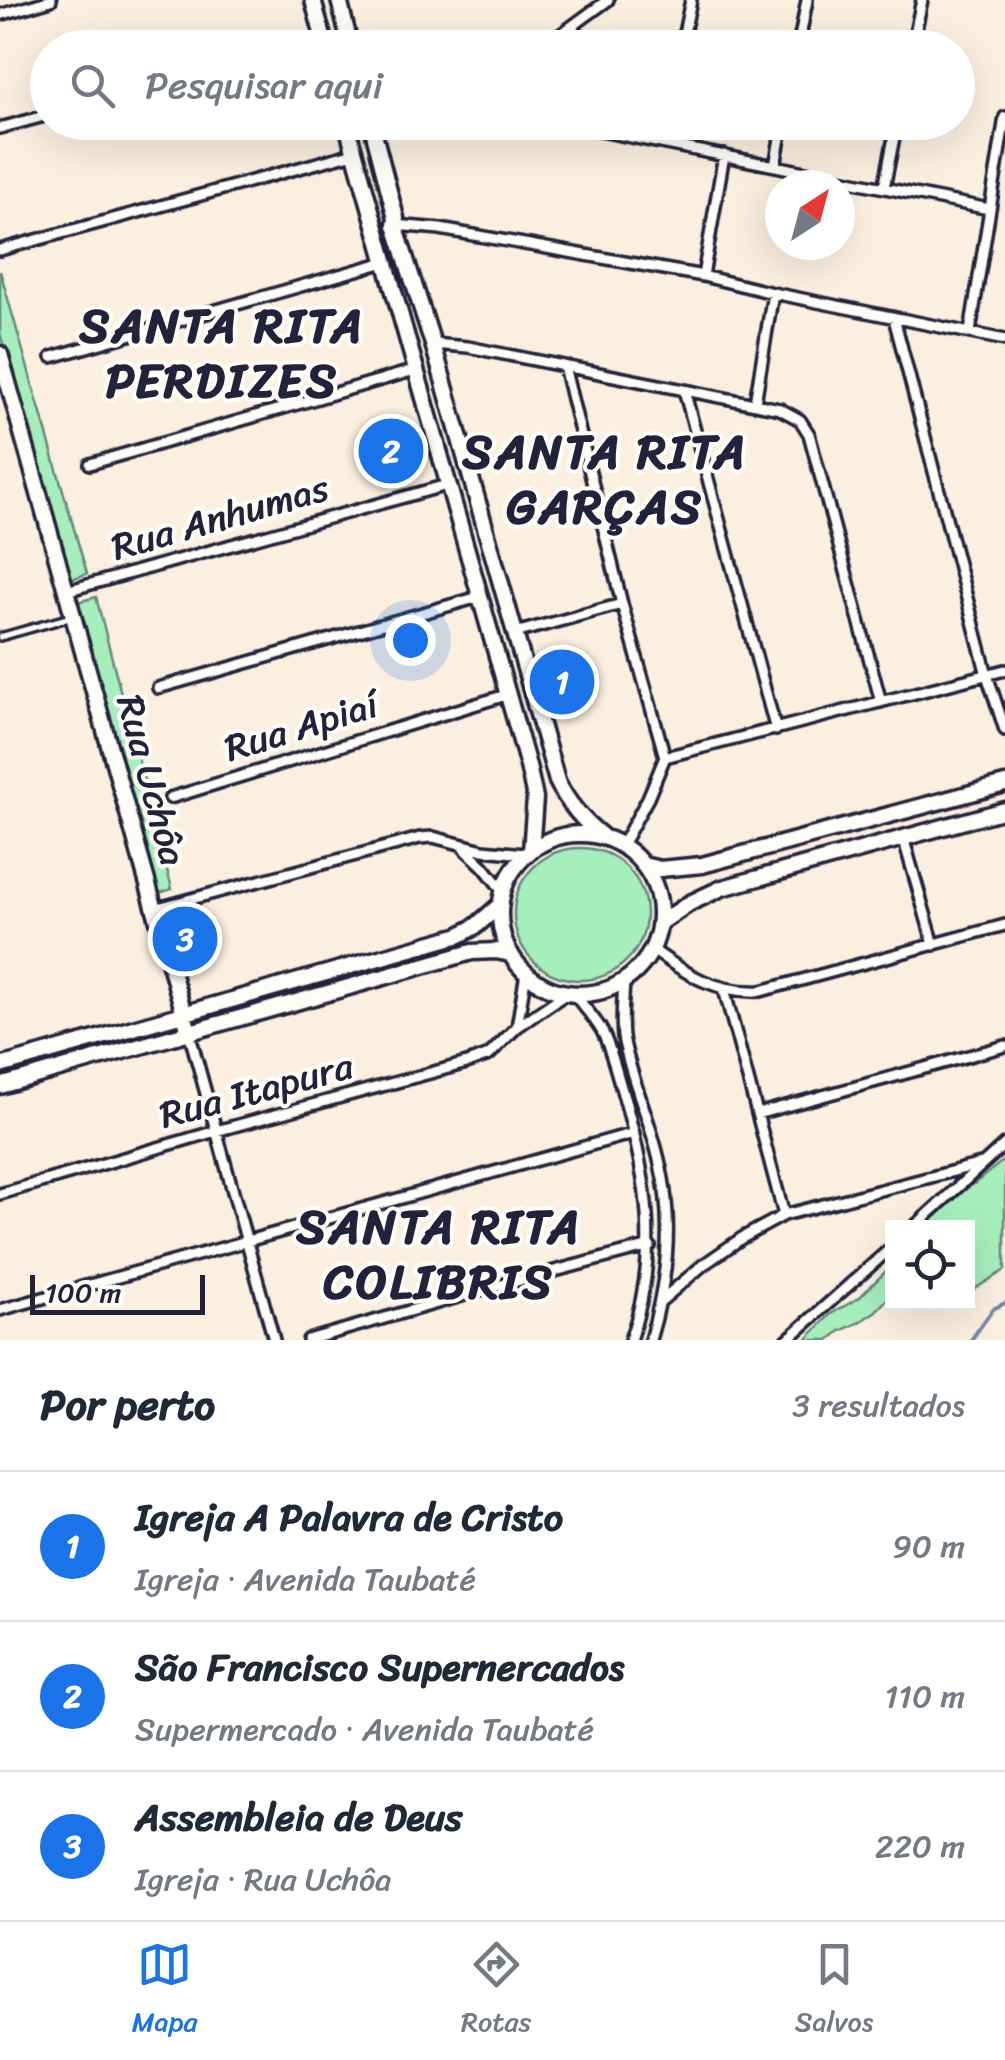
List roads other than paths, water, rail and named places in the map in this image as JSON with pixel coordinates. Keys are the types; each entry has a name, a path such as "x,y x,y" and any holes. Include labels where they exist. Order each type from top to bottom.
{"street":[{"path":"0,15 51,0"},
{"path":"313,0 321,30"},
{"path":"339,0 346,30"},
{"path":"567,30 608,0"},
{"path":"685,30 691,0"},
{"path":"801,30 807,0"},
{"path":"916,30 922,0"},
{"path":"970,332 1005,118"},
{"path":"0,128 30,120"},
{"path":"351,140 536,798 528,852"},
{"path":"376,140 396,226 556,781 576,812 602,836"},
{"path":"647,140 989,210"},
{"path":"774,166 779,140"},
{"path":"884,188 893,140"},
{"path":"0,250 354,153"},
{"path":"703,276 724,155"},
{"path":"370,213 394,209"},
{"path":"376,233 396,226 440,229 703,276 1005,340"},
{"path":"52,357 385,262"},
{"path":"755,403 774,292"},
{"path":"894,318 987,675 1005,730"},
{"path":"433,344 468,347 755,403 794,415 806,426 881,702"},
{"name":"Rua Uchôa","path":"0,356 274,1340"},
{"path":"564,366 622,604 665,758 622,845"},
{"path":"90,464 415,370"},
{"path":"684,390 776,730"},
{"name":"Rua Anhumas","path":"66,591 447,484"},
{"path":"464,542 488,537"},
{"path":"158,688 479,597"},
{"path":"515,633 622,604"},
{"path":"665,758 1005,670"},
{"name":"Rua Apiaí","path":"170,798 506,695"},
{"path":"644,864 660,868 702,865 1005,784"},
{"path":"660,923 722,888 1005,810"},
{"path":"579,833 602,836 622,845 644,864 658,890 660,923 653,950 642,967 624,982 593,994 569,994 545,986 526,973 511,954 502,931 502,898 511,873 528,852 556,837 579,833"},
{"path":"154,910 420,838 433,837 483,850 528,852"},
{"path":"903,837 934,945"},
{"path":"462,846 484,867 502,898"},
{"path":"0,1066 460,936 476,926 502,898"},
{"path":"653,950 682,972 724,990 740,992 776,988 1005,925"},
{"path":"0,1086 472,952 511,954"},
{"path":"517,1027 526,973"},
{"path":"624,982 623,1033 661,1166 667,1215 662,1300 650,1340"},
{"path":"724,990 784,1214"},
{"path":"569,994 601,1029 634,1132 644,1182 650,1246 644,1292 630,1340"},
{"name":"Rua Itapura","path":"0,1194 468,1063 489,1054 517,1027 569,994"},
{"path":"757,1114 1005,1046"},
{"path":"0,1310 634,1132"},
{"path":"922,1220 1005,1144"},
{"path":"662,1300 702,1265 784,1214 981,1164"},
{"path":"308,1340 650,1246"},
{"path":"787,1340 885,1253"}],"lane":[{"path":"0,637 74,616"}],"waterway":[{"path":"971,1340 993,1309 1005,1303"}],"place":[{"name":"São Francisco Supernercados","path":"391,451"},
{"name":"Igreja A Palavra de Cristo","path":"562,682"},
{"name":"Assembleia de Deus","path":"185,939"}],"district":[{"name":"SANTA RITA PERDIZES","path":"222,352"},
{"name":"SANTA RITA GARÇAS","path":"605,478"},
{"name":"SANTA RITA COLIBRIS","path":"439,1254"}]}
